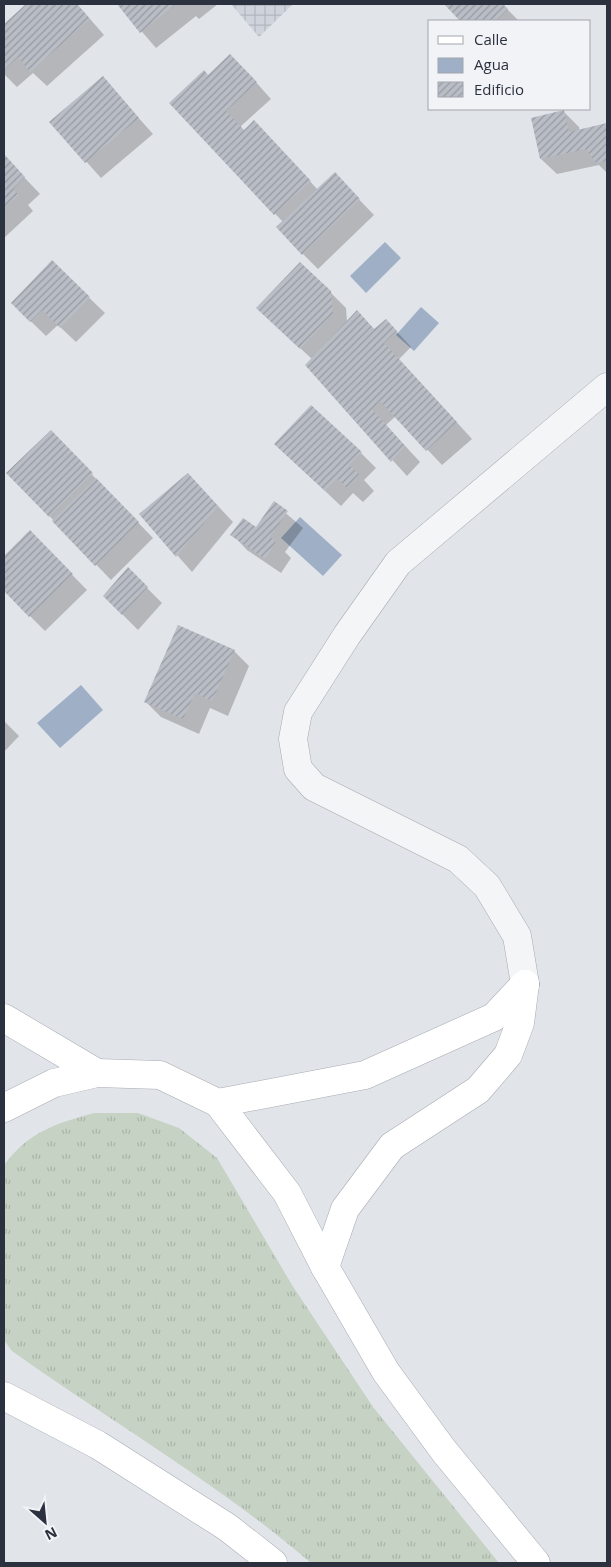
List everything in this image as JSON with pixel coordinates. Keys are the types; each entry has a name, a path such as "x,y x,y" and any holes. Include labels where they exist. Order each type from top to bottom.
{"street":[{"path":"325,1267 345,1209 392,1146 478,1090 508,1056 520,1023 525,984 517,936 487,886 458,859 314,787 298,769 293,739 298,712 347,635 398,563 607,387"},
{"path":"218,1103 365,1076 494,1017 525,984"},
{"path":"4,1018 97,1073"},
{"path":"4,1108 54,1084 97,1073 160,1075 218,1103 287,1192 325,1267 386,1372 444,1451 536,1563"},
{"path":"4,1396 98,1445 227,1526 273,1563"}],"shaded area":[{"path":"231,4 293,4 259,37"}],"green space":[{"path":"94,1113 138,1113 179,1128 217,1158 292,1285 373,1407 499,1563 311,1563 276,1534 202,1479 12,1351 4,1340 4,1165 24,1144 44,1130"}],"water":[{"path":"385,242 401,258 366,293 350,276"},
{"path":"421,307 439,323 414,351 396,335"},
{"path":"300,517 342,555 323,576 281,538"},
{"path":"81,685 103,710 60,748 37,723"}],"building":[{"path":"26,4 77,4 90,19 30,72 18,57 4,70 4,24"},
{"path":"117,4 176,4 140,33"},
{"path":"444,4 503,4 508,9 497,20 459,20"},
{"path":"230,54 257,82 226,111 244,130 254,120 311,181 274,215 169,103 204,70 208,75"},
{"path":"103,76 139,118 85,163 49,122"},
{"path":"564,110 569,132 607,123 607,161 596,163 586,149 540,159 531,118"},
{"path":"4,154 25,177 13,189 19,195 4,208"},
{"path":"335,172 360,199 302,255 276,227"},
{"path":"52,260 90,297 60,328 42,310 30,322 11,303"},
{"path":"300,262 331,291 333,314 300,349 256,308"},
{"path":"357,310 374,329 386,319 397,331 384,343 457,422 426,451 380,401 372,409 405,446 391,462 305,365"},
{"path":"311,405 362,452 349,465 360,475 347,488 337,478 325,491 274,444"},
{"path":"51,430 93,473 49,517 6,473"},
{"path":"188,473 218,506 176,557 139,514"},
{"path":"96,478 139,522 95,566 52,521"},
{"path":"274,501 288,511 270,537 276,542 265,559 230,535 243,518 256,527"},
{"path":"30,530 73,574 29,617 4,591 4,556"},
{"path":"128,567 148,587 122,615 103,596"},
{"path":"178,625 235,650 212,701 195,693 183,719 144,702"}]}
